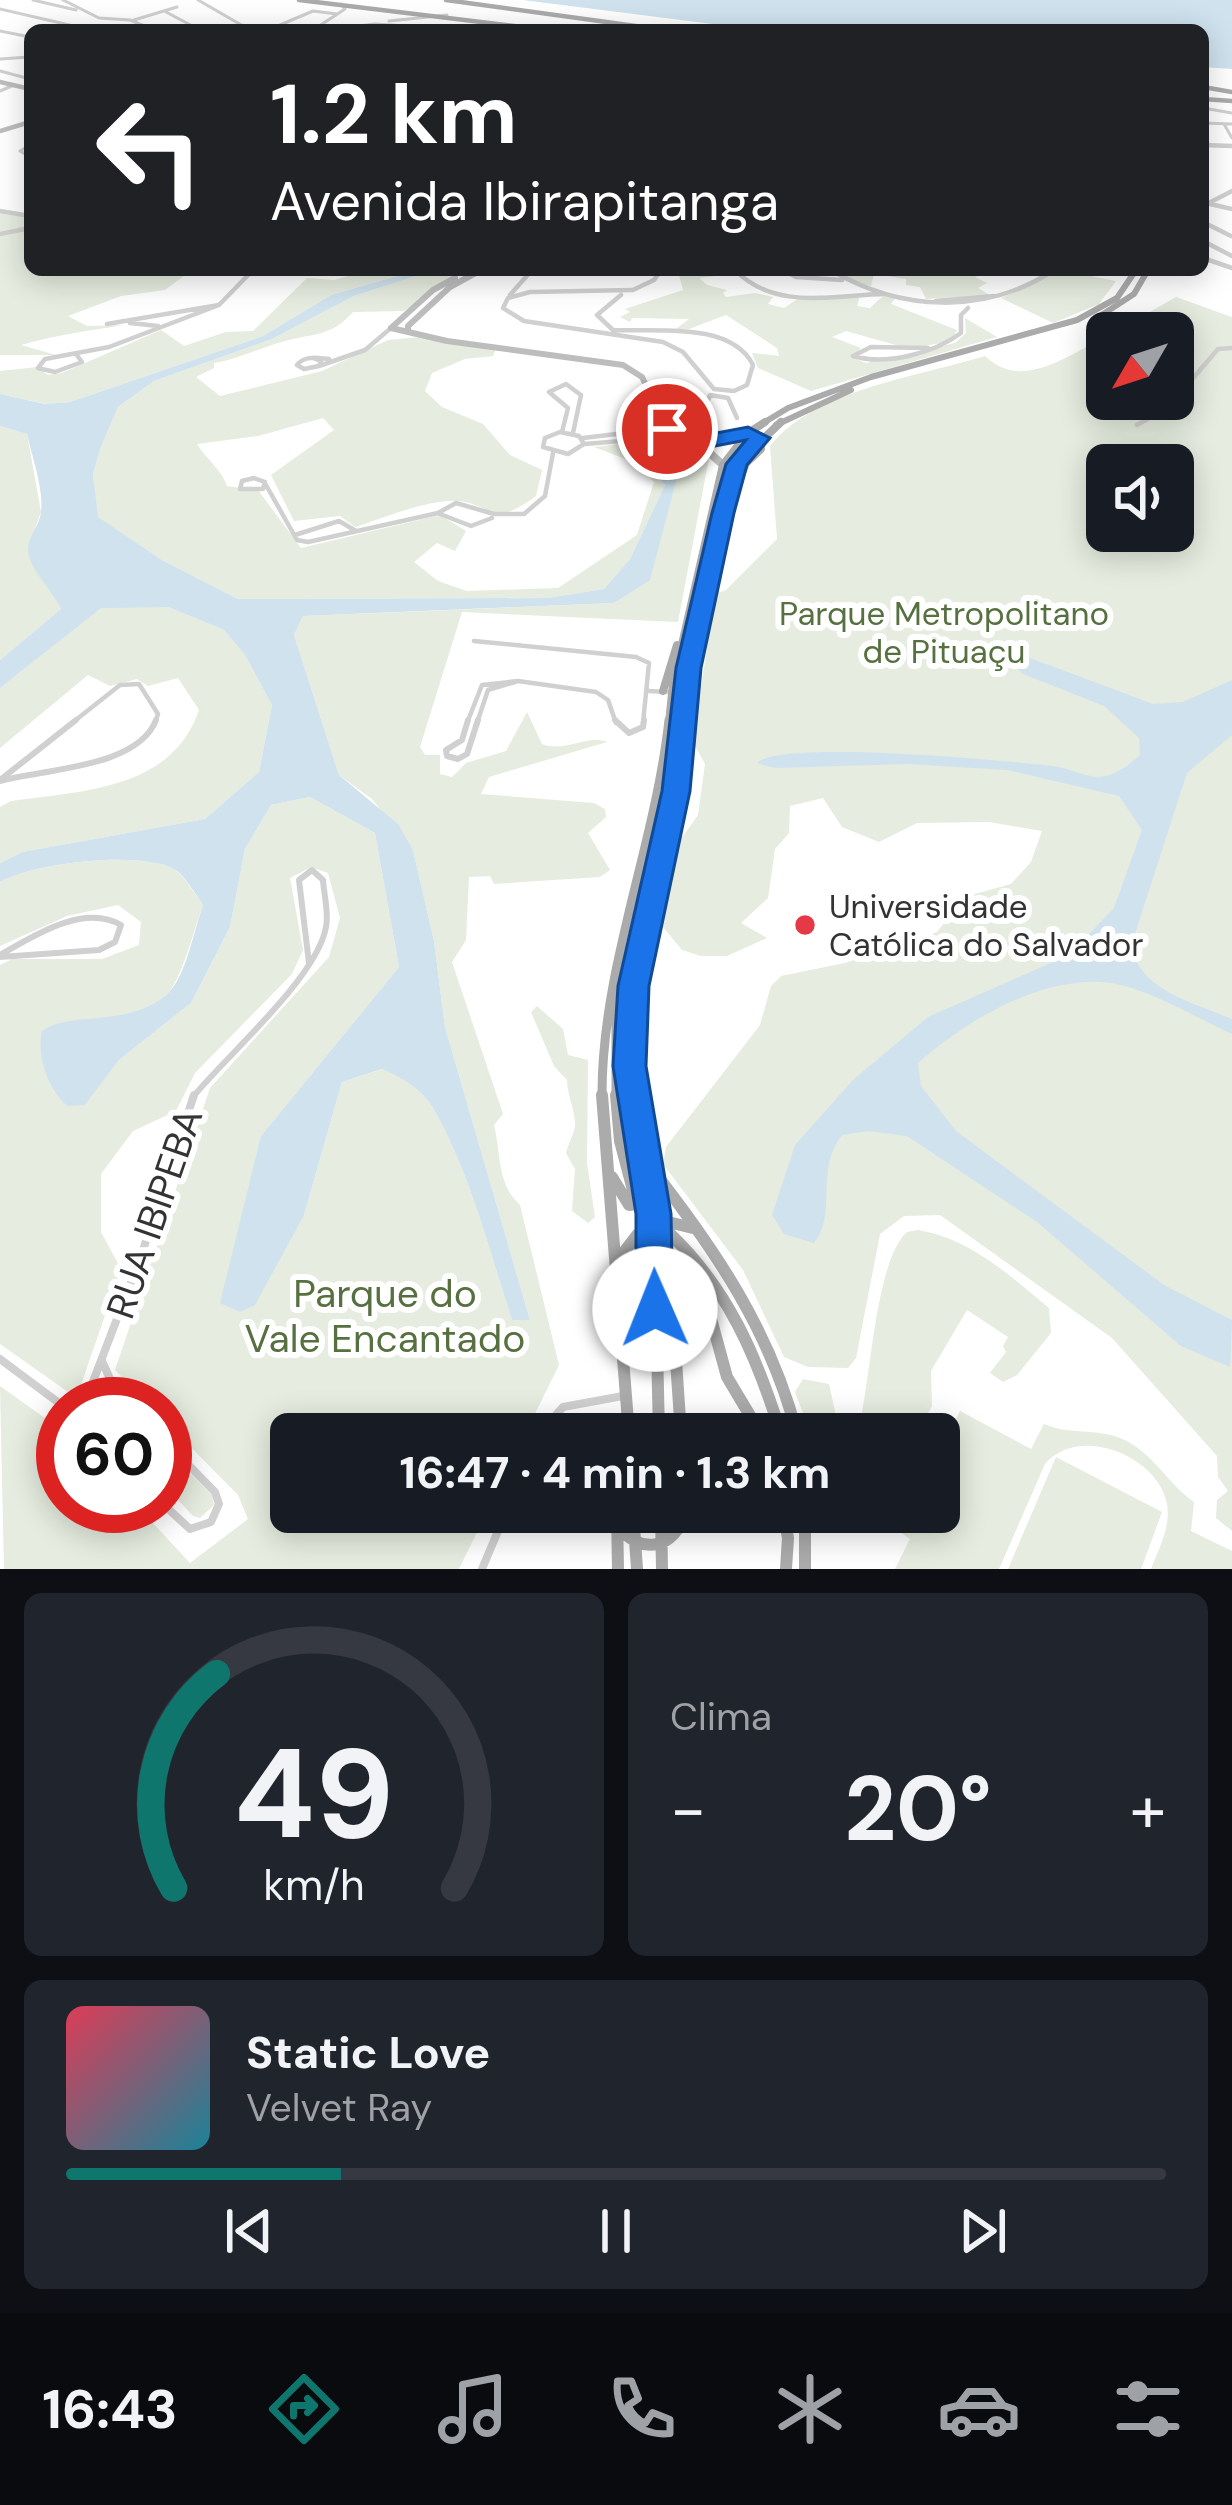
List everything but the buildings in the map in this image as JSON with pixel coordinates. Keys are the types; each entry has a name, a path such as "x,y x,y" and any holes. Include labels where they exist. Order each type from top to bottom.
{"main road":[{"path":"299,0 508,24"},
{"path":"446,0 621,24"},
{"path":"1209,88 1232,92"},
{"path":"1209,100 1220,97 1218,90"},
{"path":"408,332 414,314 433,290 459,276"},
{"path":"391,328 470,276"},
{"path":"657,417 651,430 712,446 825,393 1090,315 1124,291 1133,276"},
{"path":"657,1413 654,1223 630,1066 634,986 676,791 671,690 736,464 779,424 862,386 1083,323 1126,301 1146,276"},
{"path":"391,328 623,364 642,376 664,433"},
{"path":"748,433 760,444"},
{"path":"627,1413 601,1055 616,967 661,790 671,690 723,465 748,433"},
{"path":"712,446 723,465"},
{"path":"616,967 614,1090 622,1163 634,1194"},
{"path":"648,1165 701,1232 759,1321 788,1389 793,1413"},
{"path":"608,1166 628,1205 640,1204 651,1189"},
{"path":"616,1264 628,1244 654,1223 677,1221 701,1232"},
{"path":"668,1232 724,1292 758,1362 775,1413"},
{"path":"628,1244 641,1244 653,1267"},
{"path":"680,1413 672,1302 686,1291 707,1304 727,1377 748,1413"},
{"path":"617,1533 618,1569"},
{"path":"626,1533 634,1545"},
{"path":"633,1533 637,1569"},
{"path":"662,1533 662,1569"},
{"path":"634,1545 662,1545 676,1533"},
{"path":"786,1569 788,1533"},
{"path":"805,1533 805,1569"}],"street":[{"path":"33,0 85,11"},
{"path":"63,0 99,17 140,24"},
{"path":"198,0 240,24"},
{"path":"322,24 345,8 341,4"},
{"path":"130,20 177,7"},
{"path":"0,9 63,24"},
{"path":"162,11 188,24"},
{"path":"284,24 313,11 337,14"},
{"path":"386,24 447,14"},
{"path":"83,24 99,17"},
{"path":"378,24 414,24"},
{"path":"1209,123 1232,124"},
{"path":"1224,124 1232,142"},
{"path":"109,347 56,372 38,368 45,359 109,347 219,305 247,276"},
{"path":"599,303 657,276"},
{"path":"740,276 747,284 771,293 838,295 873,290"},
{"path":"794,276 846,281 971,307"},
{"path":"839,276 852,292"},
{"path":"928,348 866,348 853,356 864,362 902,355 928,348 957,339 962,315 971,307 1042,276"},
{"path":"544,292 525,278 503,308 513,317 648,338 677,348"},
{"path":"508,298 544,292 585,295 632,290"},
{"path":"585,295 599,303"},
{"path":"944,305 980,302"},
{"path":"597,315 599,303"},
{"path":"107,324 219,305"},
{"path":"944,305 962,315"},
{"path":"178,312 184,320"},
{"path":"566,326 597,315"},
{"path":"597,315 613,330 689,332 727,340 752,361 754,371 747,385 706,397 700,423"},
{"path":"144,334 148,316"},
{"path":"118,322 168,326"},
{"path":"336,358 313,358 297,365 319,366 365,350 391,328"},
{"path":"382,338 408,332"},
{"path":"689,332 673,338 677,348 706,384 728,398 737,418"},
{"path":"897,348 902,355"},
{"path":"1137,425 1184,398 1183,389 1218,349 1232,348"},
{"path":"76,354 82,362"},
{"path":"313,358 321,361 319,366"},
{"path":"562,432 568,407 549,392 566,384 581,395 573,434"},
{"path":"651,430 583,441 568,454 554,456 542,440 562,432 583,441 664,433"},
{"path":"438,513 471,526 492,518 518,517 538,505 554,456"},
{"path":"266,485 244,491 239,485 247,477 260,476 266,485 295,536 304,543 438,513 455,503 492,518"},
{"path":"288,524 308,527 339,520 347,527 365,529"},
{"path":"295,536 308,527"},
{"path":"334,536 347,527"},
{"path":"474,641 636,657 650,663 643,727 629,733 616,726 602,694 515,682 483,684 463,740 446,749 447,756 458,759 467,754 488,690 515,682"},
{"path":"139,684 158,714 155,727 123,753 0,780 120,685 139,684"},
{"path":"650,686 671,690"},
{"path":"27,763 35,770"},
{"name":"RUA IBIPEBA","path":"95,1377 192,1097 309,963 325,936 328,914 322,876 312,870 298,880 309,963"},
{"path":"93,916 112,916 121,925 115,942 99,950 0,956 37,935 93,916"},
{"path":"0,1359 36,1385"},
{"name":"RUA IBIPEBA","path":"102,1361 111,1377"},
{"path":"551,1413 627,1396"},
{"path":"192,1469 215,1492 219,1504 211,1522 192,1527"},
{"path":"482,1569 497,1533"}],"green space":[{"path":"0,213 24,217 24,276 184,276 165,290 121,296 68,316 87,326 123,325 21,345 56,355 0,355"},
{"path":"397,276 331,295 263,336 70,402 46,404 0,394 0,371 37,367 48,375 62,373 161,330 184,346 226,332 253,331 307,278"},
{"name":"Parque do Vale Encantado","path":"416,276 458,276 404,311 353,312 329,330 214,363 214,368 196,377 220,396 322,371 388,340 420,337 496,348 493,356 465,359 432,373 425,391 442,407 483,424 510,455 542,470 536,496 507,512 448,501 355,527 340,516 294,521 271,475 334,430 323,418 258,436 197,444 227,486 258,490 301,548 440,515 466,531 455,551 437,543 414,562 438,581 467,591 558,588 637,535 654,482 636,463 594,447 668,442 709,458 678,622 462,612 420,747 425,755 440,755 440,774 452,777 466,763 506,751 527,712 542,744 607,742 489,777 481,794 594,803 605,809 606,817 588,833 610,870 600,877 494,884 490,876 469,877 466,940 452,962 503,1114 494,1125 501,1168 507,1188 520,1205 559,1365 535,1413 270,1413 270,1533 477,1533 459,1569 4,1569 0,1386 36,1412 36,1533 162,1533 190,1563 248,1519 238,1495 192,1448 192,1377 122,1377 115,1370 210,1088 329,957 340,918 328,873 311,867 290,878 303,950 292,974 195,1073 176,1111 133,1131 101,1174 101,1232 121,1269 84,1377 47,1377 0,1344 0,965 12,959 102,959 139,945 141,922 118,905 67,916 0,946 0,882 36,869 137,860 174,869 203,905 183,965 164,998 130,1013 67,1022 85,1105 119,1060 191,1003 230,927 245,849 271,805 310,797 375,833 399,967 261,1136 304,1215 342,1082 383,1069 411,1085 433,1108 458,1158 512,1320 530,1320 445,1027 434,941 413,850 372,799 339,775 294,635 303,616 615,603 679,469 653,455 645,457 643,462 665,485 630,559 604,589 547,598 238,599 162,560 97,517 93,474 118,407 154,381 272,339 354,296"},
{"path":"679,276 716,276 699,278 727,290 726,297 755,293 773,297 768,304 784,308 799,298 860,296 857,306 870,308 883,296 896,297 891,304 957,330 951,341 910,349 846,331 832,337 861,348 852,357 866,363 955,343 966,333 965,318 997,337 811,391 758,368 752,353 779,356 777,348 726,315 689,329 676,329 689,319 632,318 630,322 620,317 630,312 625,309 683,290"},
{"path":"844,276 874,276 871,286"},
{"path":"887,276 978,276 987,283 978,288 990,295 926,299 920,287 906,285 906,279"},
{"path":"1047,276 1116,281 1099,304 1053,323 1001,298"},
{"name":"Parque Metropolitano de Pituaçu","path":"1176,297 1232,317 1232,1531 1216,1518 1217,1500 1228,1491 1218,1477 1217,1456 1112,1338 940,1215 904,1216 880,1234 856,1358 848,1368 808,1367 784,1357 743,1270 663,1164 666,1147 760,1025 771,986 781,976 845,963 937,932 964,897 1011,884 1031,862 1042,831 989,822 917,823 879,842 842,827 823,798 790,806 789,833 775,849 768,898 741,923 767,938 727,956 701,956 682,950 663,927 665,886 676,846 698,815 705,764 693,742 715,594 726,590 777,539 770,446 813,411 869,388 985,356 1014,371 1030,371 1086,347 1086,420 1194,420 1194,312 1150,312"},
{"path":"0,426 27,434 41,512 28,547 32,563 61,609 0,660"},
{"path":"101,607 168,607 224,630 245,655 272,705 259,772 205,819 22,852 0,863 0,807 11,801 95,789 146,771 168,757 199,710 178,678 148,686 137,679 110,686 88,675 0,748 0,688"},
{"path":"537,1006 563,1029 568,1055 588,1060 587,1163 595,1217 588,1223 572,1211 575,1169 566,1153 574,1116 567,1080 554,1066 531,1012"},
{"path":"918,1230 955,1241 1004,1271 1049,1308 1051,1333 1017,1375 1003,1382 990,1373 1006,1352 1003,1346 1008,1337 967,1310 931,1371 928,1413 862,1413 880,1297 896,1247 907,1232"},
{"path":"803,1379 829,1384 835,1413 803,1413 795,1392"},
{"path":"959,1413 1031,1449 1044,1424 1111,1435 1132,1444 1194,1502 1191,1531 1232,1551 1232,1569 1151,1569 1167,1521 1161,1487 1133,1459 1096,1446 1077,1446 1045,1464 999,1569 895,1569 910,1539 901,1533 960,1533"},
{"path":"1056,1457 1162,1512 1141,1569 1008,1569"},
{"path":"192,1475 212,1495 214,1505 200,1518 193,1516"}],"water":[{"path":"523,0 1232,0 1232,69 1209,67 1209,24 713,24"},
{"path":"397,276 416,276 354,296 272,339 154,381 118,407 93,474 98,517 162,560 238,599 547,598 604,589 630,559 665,485 642,461 668,457 679,470 650,580 614,603 303,616 294,635 339,775 398,824 413,850 434,941 445,1027 530,1320 512,1320 468,1185 433,1108 411,1085 382,1069 342,1082 304,1215 255,1305 240,1312 220,1303 261,1136 399,967 375,833 310,797 271,805 245,849 230,927 191,1003 119,1060 85,1105 68,1106 50,1082 43,1062 42,1031 62,1023 126,1014 163,998 182,971 203,905 174,869 137,860 36,869 0,882 0,863 22,852 205,819 259,772 272,705 245,655 224,630 168,607 101,608 0,688 0,660 61,609 29,557 41,512 39,483 27,434 0,426 0,394 45,404 70,402 263,336 331,295"},
{"path":"1009,650 1153,704 1183,702 1232,680 1232,735 1187,773 1131,946 1145,974 1170,993 1232,1019 1232,1034 1118,984 1052,987 1003,1006 958,1032 918,1063 921,1086 956,1131 1164,1285 1232,1320 1230,1367 1181,1346 1037,1222 907,1136 868,1131 842,1135 829,1163 825,1219 814,1243 784,1234 772,1215 795,1145 853,1080 928,1017 1069,955 1114,908 1142,830 1119,796 1007,770 907,764 775,768 757,763 775,756 849,752 1053,766 1099,777 1116,772 1140,755 1139,738 1104,706 1023,674 999,651"}],"place":[{"name":"Universidade Católica do Salvador","path":"805,925"}],"route":[{"path":"655,1309 654,1214 631,1082 634,986 676,791 688,668 730,479 736,464 759,438 748,433 705,442 667,429"}]}
